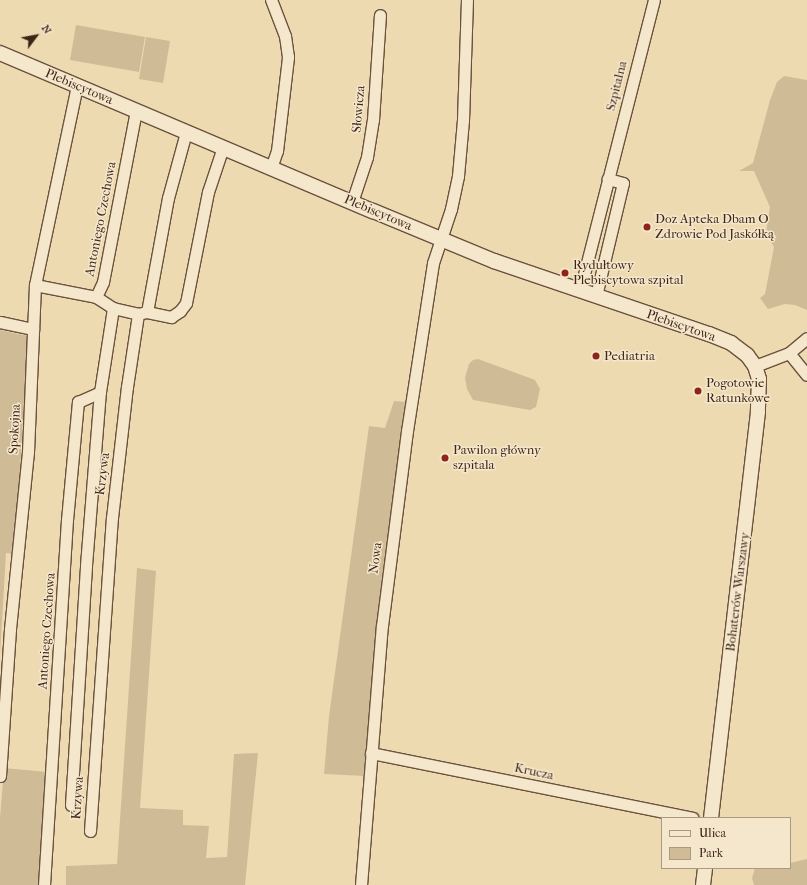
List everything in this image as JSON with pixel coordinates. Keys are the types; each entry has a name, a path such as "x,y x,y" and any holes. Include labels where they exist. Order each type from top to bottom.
{"street":[{"path":"271,0 285,36 288,57 276,151 271,168"},
{"name":"Nowa","path":"361,885 382,626 407,431 432,263 451,209 458,176 463,120 467,0"},
{"name":"Szpitalna","path":"580,290 654,0"},
{"name":"Słowicza","path":"352,202 367,157 373,120 380,16"},
{"name":"Plebiscytowa","path":"0,53 352,202 494,260 731,343 747,355 755,366"},
{"name":"Spokojna","path":"0,776 10,629 28,452 35,284 77,86"},
{"name":"Antoniego Czechowa","path":"136,111 104,282 96,297 114,308 171,317 180,311 186,303 208,192 223,147"},
{"name":"Krzywa","path":"90,831 112,518 127,387 168,198 186,132"},
{"path":"596,296 623,183 608,179"},
{"path":"35,284 96,297"},
{"path":"71,805 85,580 100,392 114,308"},
{"path":"0,322 33,329"},
{"path":"755,366 789,353 807,338"},
{"path":"789,353 807,375"},
{"name":"Bohaterów Warszawy","path":"711,817 758,412 759,379 755,366"},
{"name":"Antoniego Czechowa","path":"44,885 67,520 78,402 100,392"},
{"name":"Krucza","path":"371,753 687,817"},
{"path":"703,885 705,869"}],"green space":[{"path":"76,25 145,37 139,72 70,60"},
{"path":"146,37 170,41 163,83 139,79"},
{"path":"784,76 807,80 807,310 795,305 785,304 768,309 760,298 765,294 774,247 766,233 770,207 754,171 739,171 753,163 770,100 777,82"},
{"path":"0,330 28,336 15,554 6,553 0,655"},
{"path":"478,359 535,380 540,389 536,407 530,410 473,400 467,389 465,378 469,364 473,360"},
{"path":"394,401 407,402 402,462 376,630 365,776 324,774 329,716 369,426 385,428"},
{"path":"137,568 156,571 140,808 183,810 183,825 209,826 206,858 227,857 234,754 258,753 245,885 66,885 66,866 117,864"},
{"path":"4,768 47,772 39,885 0,885 0,818"},
{"path":"807,859 807,885 754,885 752,878 755,869 791,869 791,863"}],"place":[{"name":"Doz Apteka Dbam O Zdrowie Pod Jaskółką","path":"647,227"},
{"name":"Rydułtowy Plebiscytowa szpital","path":"565,273"},
{"name":"Pediatria","path":"596,356"},
{"name":"Pogotowie Ratunkowe","path":"698,391"},
{"name":"Pawilon główny szpitala","path":"445,458"}]}
